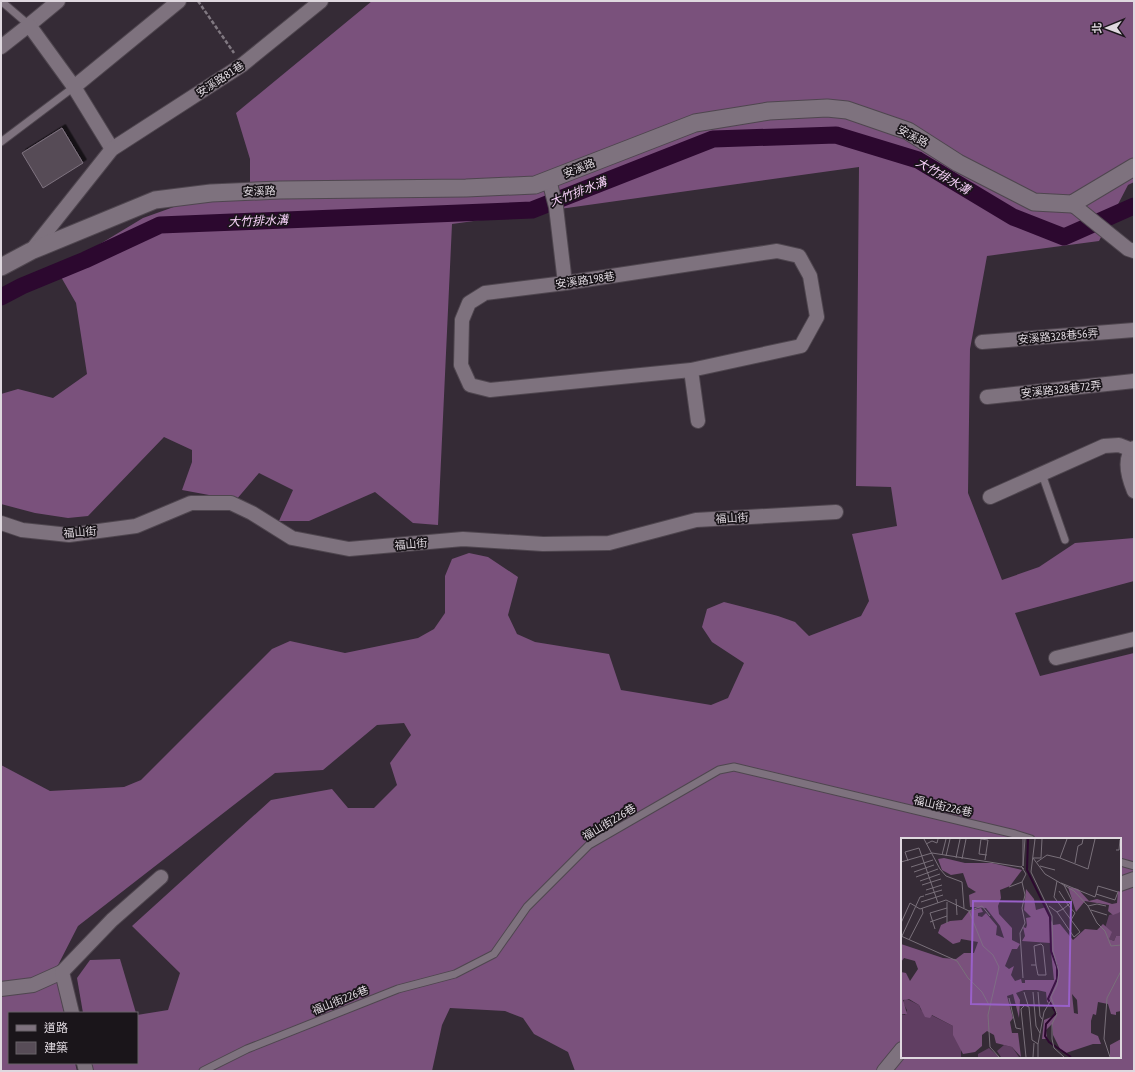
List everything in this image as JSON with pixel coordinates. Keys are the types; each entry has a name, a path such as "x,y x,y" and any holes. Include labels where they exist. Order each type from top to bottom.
{"street":[{"path":"1,46 58,1"},
{"path":"74,87 179,1"},
{"name":"安溪路81巷","path":"31,251 112,149 242,65 321,1"},
{"path":"29,25 74,87 112,149"},
{"name":"安溪路","path":"1,267 31,251 155,200 211,193 280,190 466,188 550,185 695,123 769,111 828,108 847,110 908,131 958,163 1034,202 1072,204"},
{"path":"1131,250 1072,204 1134,167"},
{"path":"550,185 556,206 565,283"},
{"name":"安溪路198巷","path":"777,251 799,256 810,276 817,317 801,346 691,370 490,390 470,385 461,365 462,320 469,303 485,293 565,283 777,251"},
{"name":"安溪路328巷56弄","path":"982,342 1134,330"},
{"path":"691,370 698,421"},
{"name":"安溪路328巷72弄","path":"987,397 1134,381"},
{"path":"990,497 1104,446 1119,445 1133,449 1127,464 1129,480 1134,491"},
{"name":"福山街","path":"1,523 22,530 69,535 136,526 191,502 231,503 252,513 292,538 349,550 463,539 542,544 609,543 696,520 836,512"},
{"path":"1056,658 1134,639"},
{"path":"1,989 33,985 62,972 112,920 161,877"},
{"path":"1121,884 1134,879"},
{"path":"62,972 72,1012"},
{"path":"884,1071 901,1050"}],"lane":[{"path":"1,2 29,25"},
{"path":"1,142 74,87"},
{"path":"1042,474 1065,540"},
{"name":"福山街226巷","path":"203,1071 247,1048 398,989 455,974 494,954 527,906 589,846 719,770 734,767 1028,838"},
{"path":"1121,862 1134,866"}],"path":[{"path":"198,1 242,65"}],"shaded area":[{"path":"372,1 1134,1 1134,182 1128,185 1099,241 987,256 970,349 968,493 1002,580 1039,567 1075,543 1134,538 1134,581 1015,613 1040,676 1134,653 1134,1071 575,1071 568,1052 534,1034 523,1018 505,1011 450,1008 442,1025 432,1071 93,1071 91,1064 138,1064 138,1015 168,1010 180,973 132,926 271,800 332,789 348,808 374,808 397,785 390,763 411,735 404,723 377,725 323,770 275,773 78,926 55,971 64,1012 8,1012 8,1064 75,1064 77,1071 1,1071 1,765 50,791 124,787 141,780 272,649 290,641 345,653 418,638 434,629 445,613 445,576 452,559 469,553 488,557 518,577 508,615 517,634 535,642 609,654 621,690 711,705 728,698 744,663 712,642 702,627 707,609 724,602 778,616 795,622 809,636 861,616 869,601 852,534 897,526 891,487 856,486 859,167 452,224 438,525 413,523 375,492 309,521 279,521 293,490 259,473 236,500 182,490 192,462 192,450 164,437 88,516 68,518 35,513 1,504 1,394 18,389 53,398 87,374 76,303 57,270 143,218 196,199 250,189 250,159 236,113"},
{"path":"120,959 136,1012 83,1012 77,978 90,960"}],"building":[{"path":"62,128 83,163 43,188 22,153"}],"waterway":[{"name":"大竹排水溝","path":"1,297 22,286 85,260 160,225 532,210 713,139 836,135 918,160 1013,217 1064,237 1134,206"}]}
